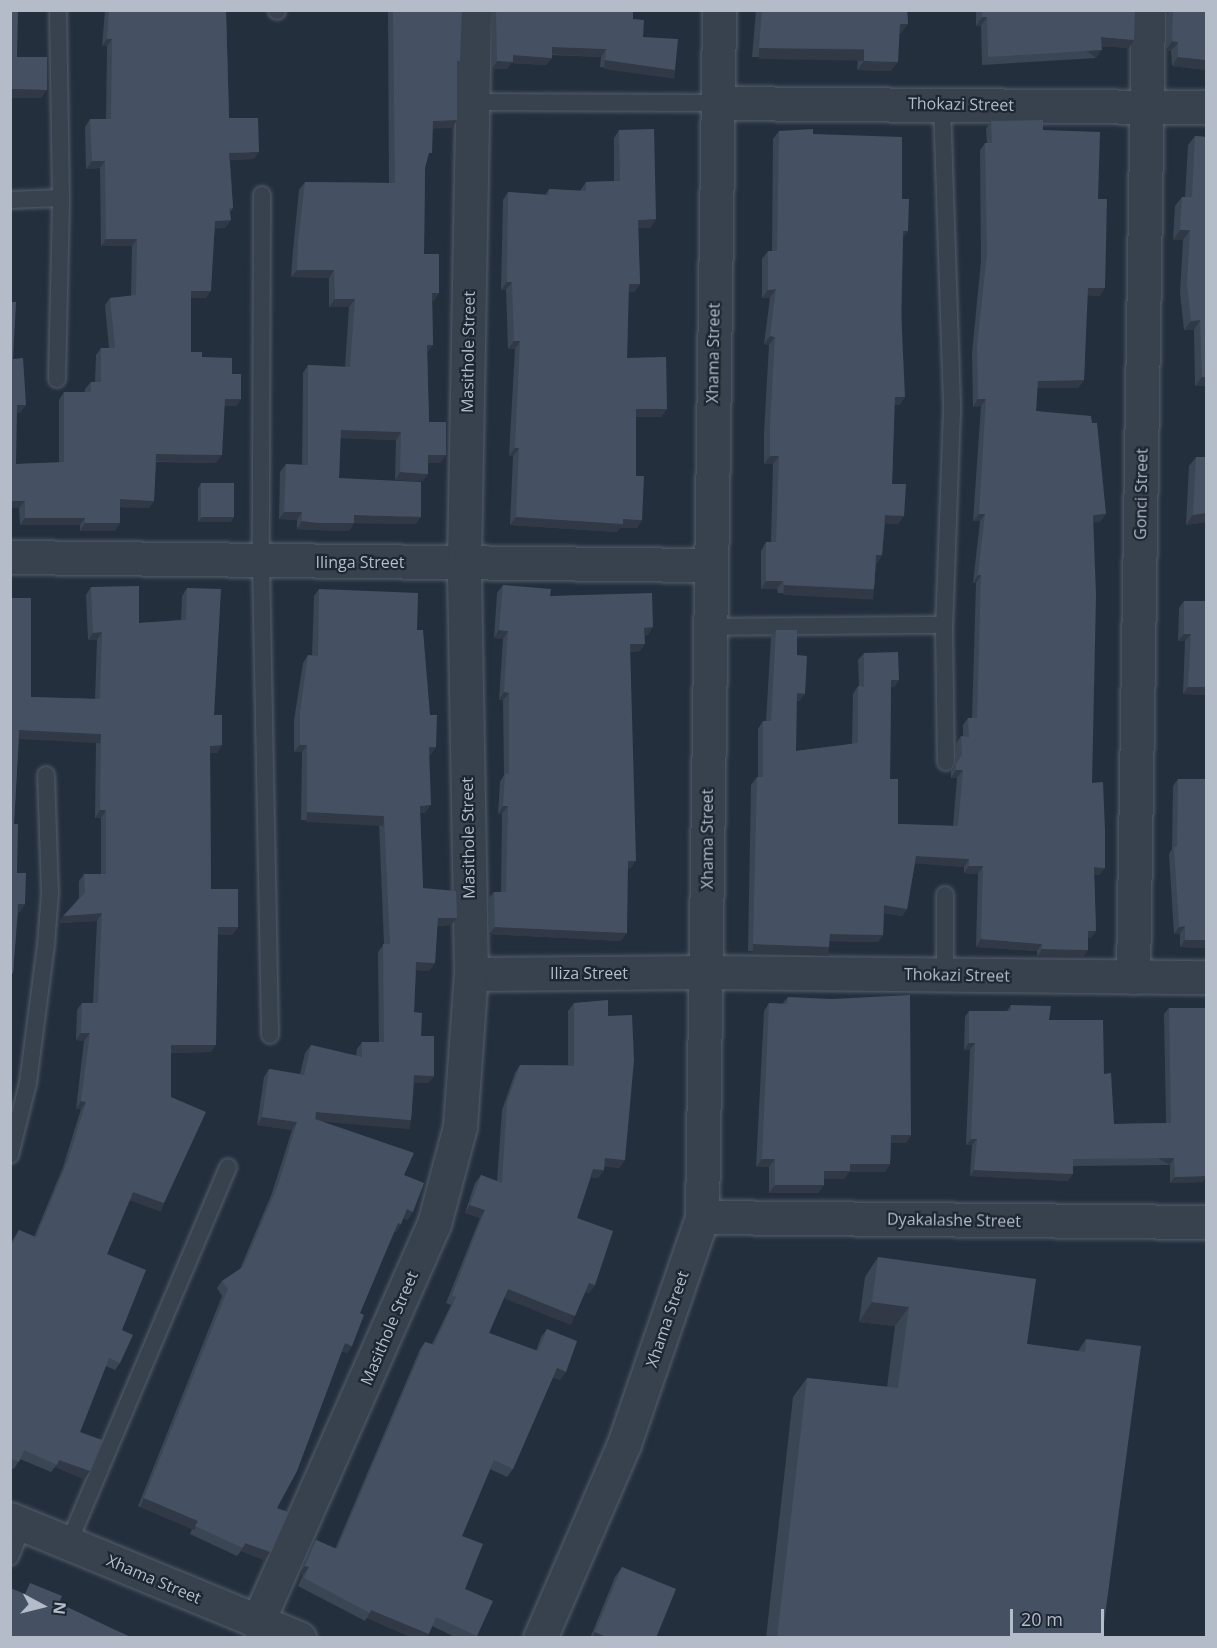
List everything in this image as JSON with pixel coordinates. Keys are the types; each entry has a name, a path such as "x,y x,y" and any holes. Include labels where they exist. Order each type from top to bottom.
{"street":[{"name":"Masithole Street","path":"257,1623 434,1224 460,1126 471,974 464,561 474,10"},
{"name":"Xhama Street","path":"540,1638 624,1444 702,1217 707,972 708,627 719,10"},
{"name":"Gonci Street","path":"1133,977 1149,107 1148,10"},
{"name":"Thokazi Street","path":"716,103 942,103 1206,107"},
{"name":"Ilinga Street","path":"10,557 261,562 464,561 710,565"},
{"name":"Thokazi Street","path":"707,972 1206,977"},
{"name":"Iliza Street","path":"471,974 707,972"},
{"name":"Dyakalashe Street","path":"702,1217 1206,1222"},
{"name":"Xhama Street","path":"17,1522 257,1623 299,1638"}],"lane":[{"path":"57,379 61,198 58,10"},
{"path":"472,102 716,103"},
{"path":"942,103 952,411 944,625 946,762"},
{"path":"262,195 261,562 270,1035"},
{"path":"10,200 61,198"},
{"path":"708,627 944,625"},
{"path":"10,1155 15,1115 39,1015 51,893 46,775"},
{"path":"945,895 945,976"},
{"path":"69,1542 228,1167"},
{"path":"10,1557 17,1522"}],"building":[{"path":"10,10 18,10 17,57 47,57 47,90 10,89"},
{"path":"109,10 226,10 229,118 258,118 259,152 229,153 233,208 229,208 231,220 215,221 211,291 191,291 191,352 202,352 202,357 232,358 232,374 241,374 241,399 225,399 222,455 156,454 154,501 120,499 120,523 85,523 85,518 25,518 25,501 10,501 10,302 16,302 13,359 23,358 26,405 17,405 16,464 64,462 64,392 91,392 91,382 101,382 101,348 115,348 110,298 136,295 137,239 106,239 105,161 92,161 90,119 111,119 112,39 107,39"},
{"path":"393,10 462,10 460,61 457,61 457,120 433,121 432,153 429,153 425,168 424,254 439,254 439,293 432,293 433,345 427,345 429,422 446,422 446,455 428,455 428,474 400,472 401,432 341,430 339,478 421,482 421,517 354,515 354,523 302,521 302,512 284,512 286,464 308,465 308,365 350,367 355,299 335,299 334,270 297,270 305,182 395,183"},
{"path":"496,10 633,10 633,19 644,20 643,37 678,39 675,70 605,60 606,49 552,47 552,58 513,55 513,62 497,61"},
{"path":"762,10 907,10 908,24 900,24 898,62 864,61 864,49 759,48"},
{"path":"982,10 1135,10 1134,40 1101,37 1102,50 988,57 987,17 982,17"},
{"path":"1173,10 1206,10 1206,60 1178,57 1178,42 1172,41"},
{"path":"1043,120 1043,130 1100,132 1098,199 1107,199 1105,288 1088,288 1084,380 1038,381 1036,411 1091,416 1092,423 1097,423 1106,514 1093,515 1096,595 1092,783 1103,782 1105,831 1105,868 1094,867 1096,931 1088,931 1088,950 1042,949 1042,944 981,939 983,866 969,866 969,859 916,856 907,909 884,905 883,935 830,934 829,947 753,944 757,777 763,777 763,721 771,721 776,630 797,630 797,655 807,656 805,694 797,693 796,751 858,743 858,686 864,687 864,653 898,652 899,680 891,680 890,779 898,779 898,824 958,826 963,770 956,770 956,764 962,755 961,736 969,737 968,718 977,718 981,575 978,575 985,514 979,514 986,399 978,399 977,346 987,254 985,143 992,143 991,121"},
{"path":"654,129 656,219 638,220 640,284 629,284 627,358 666,357 667,409 636,409 636,476 644,476 642,520 623,519 623,524 516,517 519,448 515,448 520,341 514,341 512,282 507,282 508,192 549,195 549,189 586,191 586,182 620,181 619,130"},
{"path":"813,129 813,134 902,137 902,199 909,199 908,231 903,231 901,310 905,397 895,397 892,484 906,484 904,516 885,515 882,555 876,555 874,589 784,585 783,581 766,581 766,542 776,542 779,456 770,456 775,337 770,336 776,289 768,290 768,251 777,251 779,131"},
{"path":"1195,136 1206,137 1206,377 1202,377 1200,320 1191,321 1187,283 1190,230 1180,230 1182,197 1192,197"},
{"path":"1196,457 1206,457 1206,513 1193,515"},
{"path":"201,483 234,483 234,517 201,517"},
{"path":"503,585 551,589 550,596 652,593 653,627 644,628 645,644 630,644 636,861 628,861 627,933 495,927 494,892 506,892 508,806 503,806 505,774 509,774 509,693 504,692 508,631 499,630"},
{"path":"139,586 139,623 186,620 187,588 221,589 214,715 222,715 222,745 210,746 211,889 238,889 238,927 218,927 216,1045 171,1045 171,1097 206,1112 164,1203 133,1192 107,1254 146,1270 122,1330 133,1335 120,1363 109,1358 80,1432 102,1440 90,1471 59,1460 57,1465 24,1450 19,1462 10,1458 10,1248 19,1230 36,1237 68,1160 86,1102 81,1101 90,1033 81,1033 82,1003 98,1003 102,913 63,916 85,893 84,874 106,874 106,810 100,810 101,734 19,730 14,824 18,824 17,873 26,873 25,904 18,904 13,973 10,973 10,598 31,598 31,697 100,699 102,632 93,633 91,587"},
{"path":"319,589 418,593 417,630 423,630 430,715 437,715 436,747 429,747 431,805 420,806 423,888 456,891 457,918 438,918 435,963 416,962 414,1012 422,1013 421,1036 434,1036 434,1076 414,1075 411,1120 316,1112 315,1119 414,1153 404,1175 424,1183 413,1212 407,1209 401,1224 398,1223 360,1313 364,1315 352,1346 345,1343 297,1471 277,1508 288,1512 270,1552 245,1543 243,1548 195,1526 198,1521 144,1498 228,1289 222,1281 243,1267 278,1185 297,1122 262,1117 269,1069 304,1075 311,1045 362,1057 362,1042 384,1042 383,944 390,944 384,816 307,812 307,745 300,745 300,712 308,655 318,656"},
{"path":"1184,601 1206,601 1206,687 1188,687 1191,634 1184,634"},
{"path":"1178,779 1206,779 1206,940 1185,940 1185,926 1179,927 1174,847 1177,847"},
{"path":"910,995 911,1135 891,1135 890,1164 850,1164 850,1171 824,1171 824,1185 775,1185 775,1159 762,1159 769,1003 787,1004 788,997 832,999"},
{"path":"608,1000 608,1016 632,1015 634,1060 625,1160 605,1158 604,1170 593,1169 577,1218 613,1231 595,1285 589,1283 575,1316 508,1289 489,1333 538,1351 547,1329 577,1341 566,1372 557,1368 513,1469 494,1460 462,1536 483,1544 465,1589 493,1601 477,1636 436,1617 429,1634 371,1610 370,1613 304,1578 309,1567 305,1566 316,1540 337,1549 425,1342 434,1345 456,1297 452,1295 485,1210 470,1205 481,1175 502,1183 507,1102 520,1065 574,1066 574,1003"},
{"path":"1011,1005 1051,1006 1049,1020 1103,1020 1104,1074 1111,1073 1114,1124 1171,1123 1169,1008 1206,1008 1206,1176 1175,1177 1174,1158 1073,1159 1073,1174 974,1170 977,1139 971,1139 975,1043 969,1043 969,1011 1011,1011"},
{"path":"878,1257 1036,1279 1027,1344 1085,1352 1086,1339 1141,1346 1102,1638 777,1638 807,1378 898,1388 909,1307 872,1302"},
{"path":"622,1567 676,1589 656,1638 609,1638 595,1632"},
{"path":"30,1583 62,1596 59,1603 133,1638 10,1638 10,1588 25,1594"}]}
